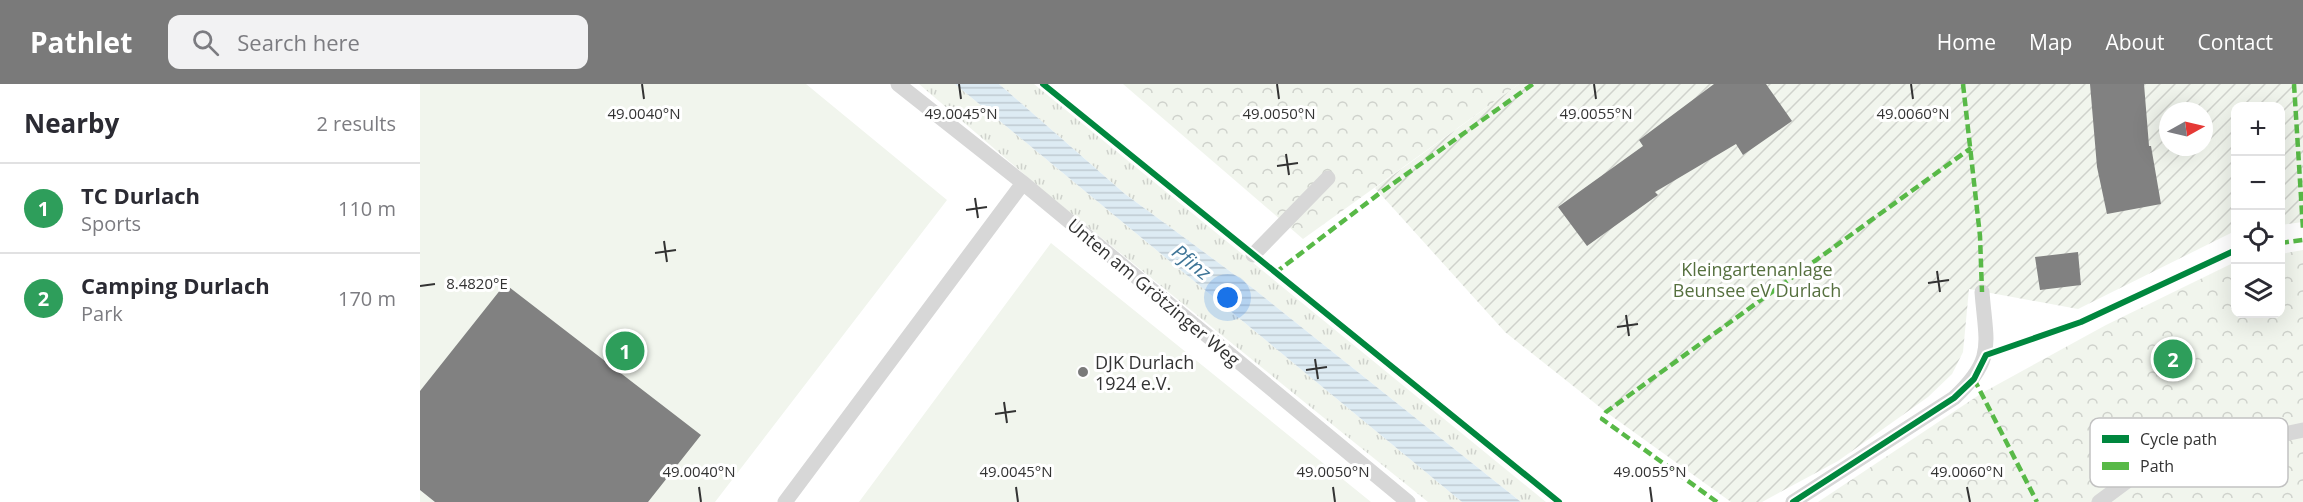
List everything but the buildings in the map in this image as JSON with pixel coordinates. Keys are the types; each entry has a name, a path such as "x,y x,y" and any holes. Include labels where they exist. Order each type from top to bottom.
{"lane":[{"name":"Unten am Grötzinger Weg","path":"898,84 1023,183 1408,502"},
{"path":"1253,255 1328,178"},
{"path":"785,502 1023,183"},
{"path":"1793,502 1954,398 1974,379 1986,355 1983,292"},
{"path":"2288,432 2303,429"},
{"path":"2099,502 2119,487"}],"green space":[{"path":"420,84 806,84 947,200 715,502 420,502"},
{"path":"919,84 955,84 1462,502 1428,502 1046,193"},
{"path":"999,84 1034,84 1546,502 1521,502 1250,286 1125,194"},
{"path":"1123,84 1519,84 1303,239"},
{"name":"Kleingartenanlage Beunsee eV Durlach","path":"1519,84 2303,84 2303,222 2285,224 2285,102 2231,102 2231,233 2078,309 1969,289 1963,352 1952,374 1928,397 1838,461 1762,502 1731,502 1606,412 1505,332 1375,188"},
{"name":"DJK Durlach 1924 e.V.","path":"1051,243 1371,502 859,502"},
{"path":"2303,250 2303,502 1818,502 1982,393 2106,325 2231,264 2231,318 2285,318 2285,253"}],"water":[{"name":"Pfinz","path":"955,84 999,84 1125,194 1250,286 1521,502 1462,502"}],"marked path":[{"path":"1275,273 1380,193 1533,84"},
{"path":"1963,84 1980,236 1982,292"},
{"path":"2294,84 2303,229"},
{"path":"1717,502 1602,419 1606,412 1971,148"},
{"path":"2285,242 2303,240"},
{"path":"1974,379 2037,502"}],"cycle path":[{"path":"1043,84 1559,502"},
{"path":"1793,502 1954,398 1974,379 1986,355 2081,322 2231,252"}],"place":[{"name":"TC Durlach","path":"625,351"},
{"name":"Camping Durlach","path":"2173,359"},
{"name":"DJK Durlach 1924 e.V.","path":"1083,372"}]}
